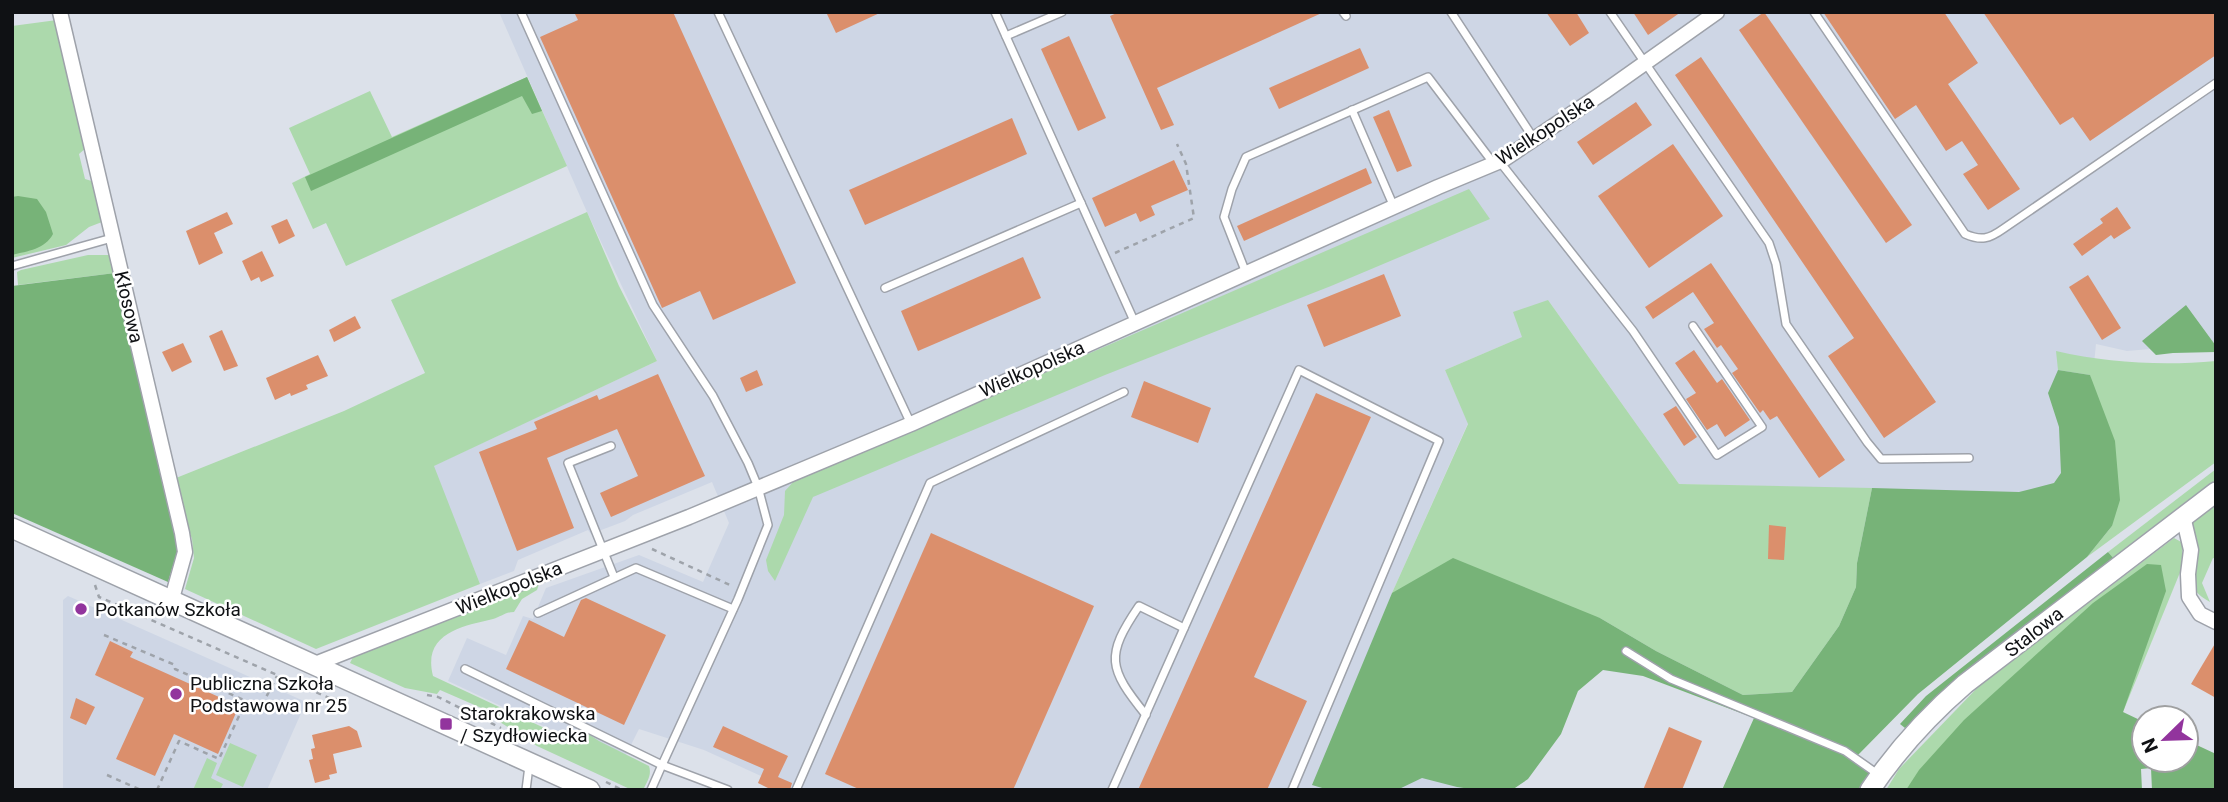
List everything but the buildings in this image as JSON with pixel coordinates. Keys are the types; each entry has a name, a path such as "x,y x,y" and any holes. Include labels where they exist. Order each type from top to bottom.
{"street":[{"name":"Kłosowa","path":"61,12 185,552 171,602"},
{"name":"Wielkopolska","path":"315,664 604,551 911,424 1497,163 1644,64 1708,15"},
{"name":"Stalowa","path":"1875,783 1939,706 2216,492"},
{"path":"2183,516 2191,550 2189,597 2200,614 2216,622"},
{"path":"12,528 590,790"}],"lane":[{"path":"521,12 653,305 713,396 758,487 768,525 651,790"},
{"path":"718,12 911,424"},
{"path":"995,12 1135,323"},
{"path":"1006,36 1062,12"},
{"path":"1451,12 1534,139"},
{"path":"1611,12 1644,64 1769,243 1776,264 1786,324 1867,442 1881,459 1969,458"},
{"path":"1814,12 1965,234 1978,240 1989,239 2216,83"},
{"path":"1246,273 1224,217 1246,157 1428,77 1633,331 1717,455 1762,427 1693,326"},
{"path":"1352,110 1394,207"},
{"path":"885,288 1081,203"},
{"path":"12,266 113,238"},
{"path":"1112,790 1299,370 1439,441 1292,790"},
{"path":"796,790 930,483 1124,392"},
{"path":"611,446 568,463 614,577"},
{"path":"538,612 636,568 733,609"},
{"path":"1146,715 1117,673 1114,649 1139,607 1184,628"},
{"path":"1626,651 1671,679 1845,751 1875,783"},
{"path":"466,670 662,765 728,790"},
{"path":"526,790 530,762"}],"path":[{"path":"1106,258 1194,218 1186,164 1177,144"},
{"path":"650,548 741,590"},
{"path":"94,581 99,597 334,700 348,696"},
{"path":"104,635 261,707 277,676"},
{"path":"157,790 179,741 219,759 246,701"},
{"path":"107,775 141,790"}],"shaded area":[{"path":"499,12 2216,12 2216,346 2186,305 2143,342 2150,349 2127,351 2096,344 2081,494 1679,484 1548,300 1522,337 1445,370 1468,423 1392,593 1339,722 1489,790 772,790 758,783 761,776 704,750 639,729 622,763 448,681 467,638 506,655 523,616 533,619 546,588 639,555 703,582 729,523 712,482 633,515 625,521 591,534 588,530 518,560 514,571 480,584 433,466 657,361 587,212"},
{"name":"Publiczna Szkoła Podstawowa nr 25","path":"68,596 306,702 267,790 63,790 63,600"}],"green space":[{"path":"57,20 87,147 79,154 85,179 95,182 102,222 89,227 66,245 12,258 12,26"},
{"path":"527,77 567,166 346,266 326,223 313,229 292,183 310,174 289,128 370,91 392,137"},
{"path":"527,77 542,111 532,114 522,96 311,191 305,177"},
{"path":"1469,189 1490,219 813,497 775,581 768,571 766,560 784,515 785,491 794,481"},
{"path":"12,197 37,199 46,212 53,234 41,246 12,255"},
{"path":"587,212 619,286 657,361 434,466 480,584 316,649 185,589 194,558 192,539 183,513 176,478 344,411 425,373 391,300"},
{"path":"88,255 110,255 115,273 18,285 17,272 21,270"},
{"path":"115,273 178,549 168,582 12,513 12,286"},
{"path":"1548,300 1679,484 1872,488 1857,563 1856,587 1839,626 1792,692 1743,695 1656,651 1600,618 1392,593 1468,424 1445,370 1522,337 1513,312"},
{"path":"2186,305 2216,346 2216,352 2156,355 2142,341"},
{"path":"2056,351 2136,362 2216,361 2216,462 2087,557 2112,526 2090,375 2058,370"},
{"path":"2058,370 2090,375 2115,441 2120,500 2112,526 2087,557 1918,694 1858,755 1875,769 1861,790 1722,790 1754,718 1643,676 1603,670 1578,691 1561,734 1528,779 1512,790 1477,790 1422,778 1397,790 1329,790 1312,785 1392,593 1453,558 1600,618 1656,651 1743,695 1792,692 1839,626 1856,587 1857,563 1872,488 2019,492 2054,483 2061,473 2059,427 2048,393"},
{"path":"2216,469 2216,484 2115,560 2108,552"},
{"path":"2216,505 2216,559 2213,558 2202,583 2210,602 2196,591 2193,585 2198,548 2191,523"},
{"path":"2174,538 2183,543 2181,570 2123,712 2086,790 1886,790 1899,769 1980,685"},
{"path":"2108,552 2115,560 1932,701 1905,728 1900,724 1926,696"},
{"path":"2147,564 2161,565 2166,591 2123,712 2130,715 2130,774 2141,774 2142,790 1906,790 1919,770 1964,720 2093,603"},
{"path":"539,584 537,590 522,599 514,612 458,629 439,641 431,661 433,676 570,740 577,730 582,730 649,766 649,775 643,790 632,790 537,746 492,717 493,713 440,690 437,694 405,688 350,663 353,657"},
{"path":"230,743 257,755 243,787 216,775"},
{"path":"2200,747 2216,754 2216,790 2152,790 2151,774 2200,774"},
{"path":"207,758 217,763 211,778 223,784 220,790 193,790"}],"place":[{"name":"Potkanów Szkoła","path":"81,609"},
{"name":"Publiczna Szkoła Podstawowa nr 25","path":"176,694"},
{"name":"Starokrakowska / Szydłowiecka","path":"446,724"}]}
